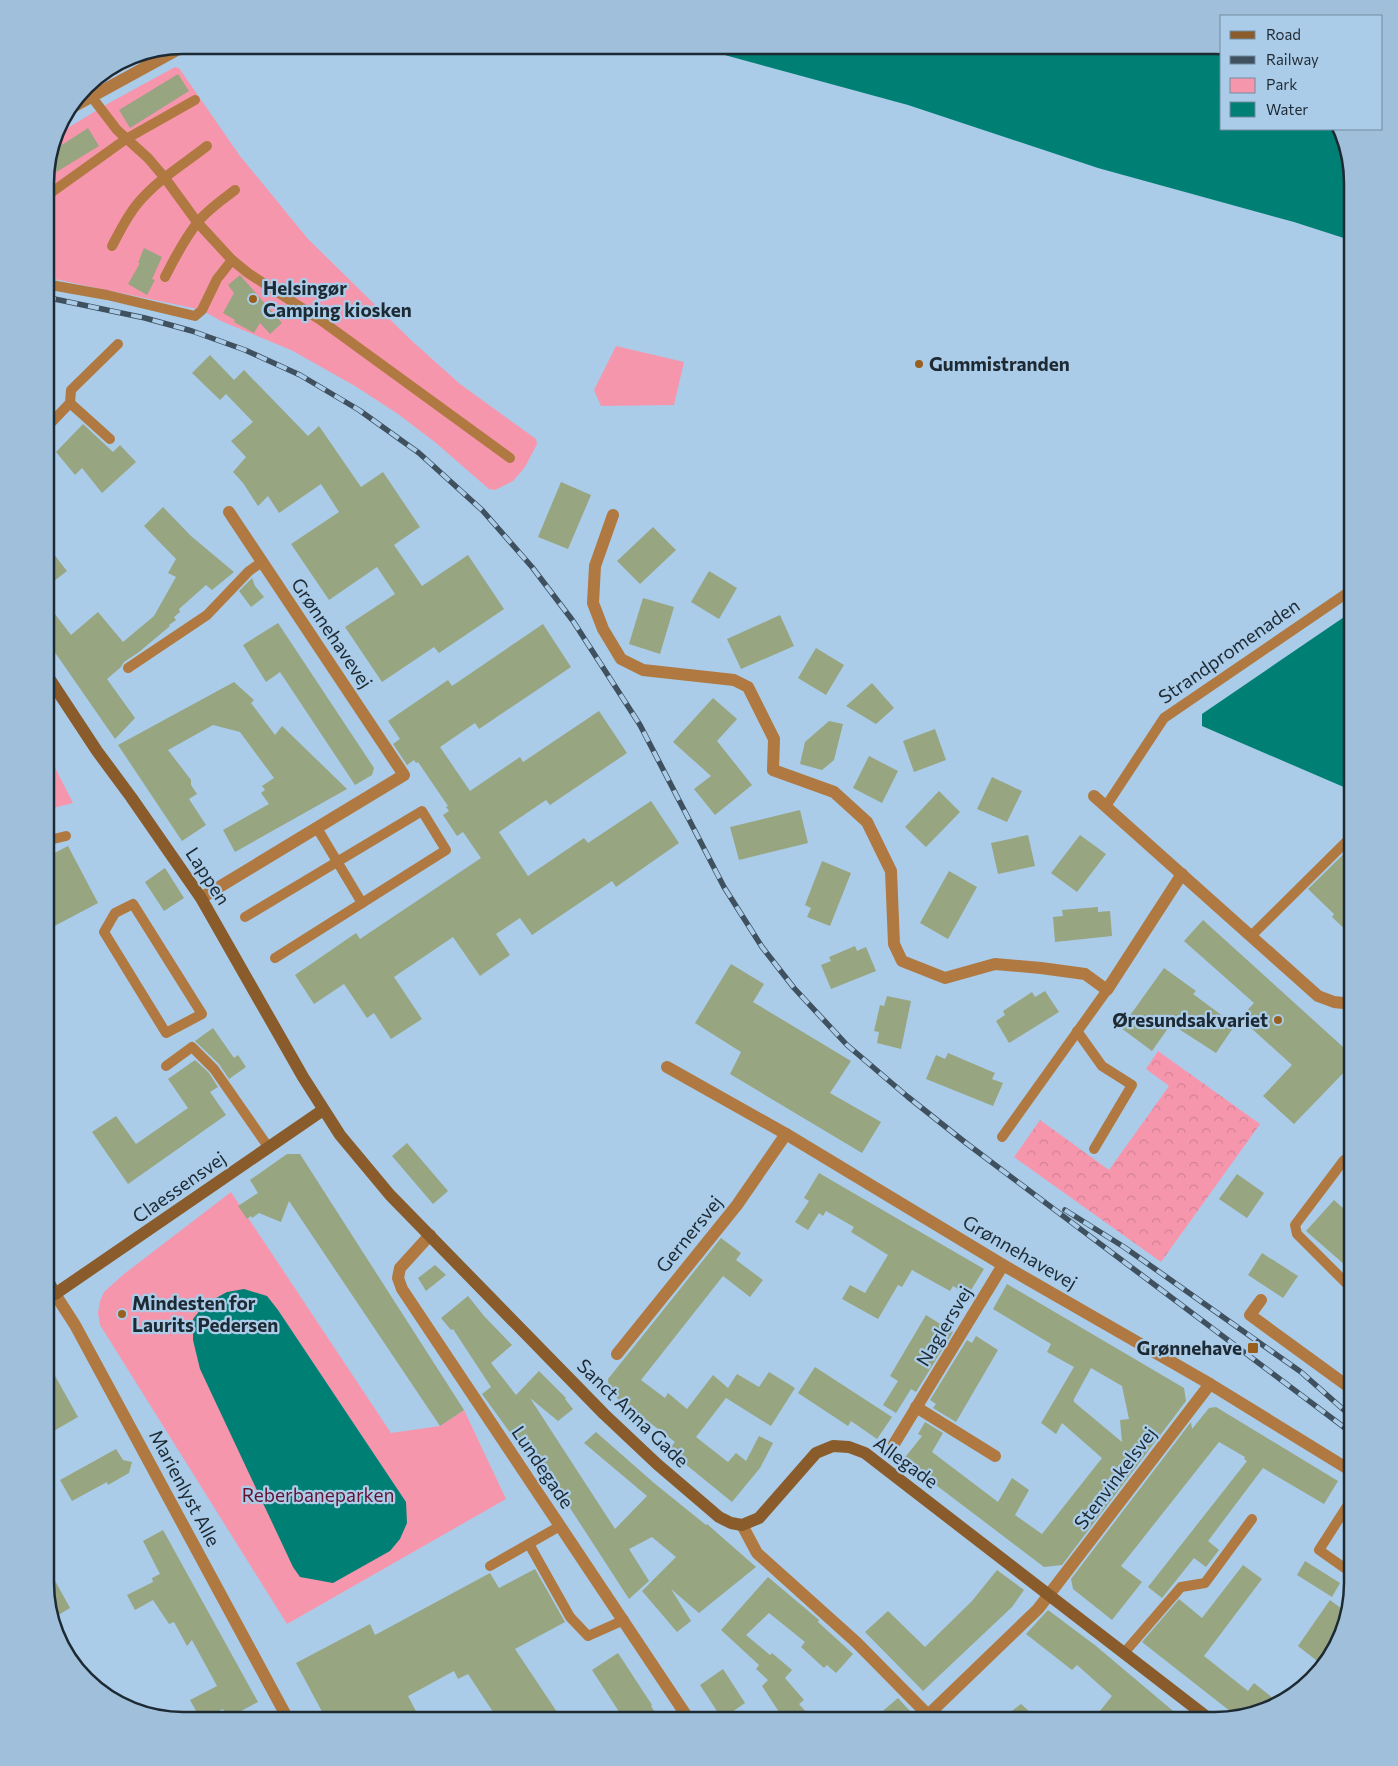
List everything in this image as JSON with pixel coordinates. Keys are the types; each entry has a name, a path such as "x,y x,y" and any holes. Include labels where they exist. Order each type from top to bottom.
{"main road":[{"name":"Lappen","path":"54,685 201,898 323,1110"},
{"name":"Claessensvej","path":"55,1294 323,1110"},
{"name":"Sanct Anna Gade","path":"323,1110 340,1134 390,1195 604,1414 657,1464 719,1517 731,1523 742,1525"},
{"name":"Allegade","path":"742,1525 759,1518 816,1453 833,1446 849,1446 865,1453 1200,1712"}],"street":[{"path":"84,100 167,55"},
{"name":"Grønnehavevej","path":"229,512 404,775 317,828"},
{"path":"613,515 595,566 593,603 603,629 621,659 644,670 734,680 748,687 774,739 773,770 834,792 867,822 891,871 894,944 902,961 945,978 995,964 1085,974 1107,990 1182,874"},
{"path":"1094,796 1318,996 1334,1002 1344,1003"},
{"path":"201,898 317,828"},
{"name":"Grønnehavevej","path":"667,1067 786,1134 1003,1265 1210,1384 1344,1466"},
{"name":"Gernersvej","path":"617,1354 737,1205 786,1134"},
{"name":"Lundegade","path":"430,1235 400,1268 398,1278 402,1289 684,1712"},
{"name":"Naglersvej","path":"894,1444 1003,1265"},
{"name":"Marienlyst Alle","path":"55,1294 75,1325 284,1712"},
{"path":"1261,1300 1250,1315 1344,1383"},
{"name":"Stenvinkelsvej","path":"1050,1594 1210,1384"},
{"path":"916,1407 995,1456"},
{"path":"742,1525 757,1553 856,1642 925,1712"},
{"path":"937,1712 1050,1594"}],"lane":[{"path":"91,96 109,121 148,158 197,222 232,260 248,273 319,320 510,458"},
{"path":"54,191 126,139 194,100"},
{"path":"112,246 131,212 140,201 165,178 207,146"},
{"path":"164,277 197,222 235,190"},
{"path":"54,286 107,295 195,316 202,310 212,287 232,260"},
{"path":"54,420 70,403 71,390 118,344"},
{"path":"70,403 110,439"},
{"path":"128,668 207,615 249,571 262,562"},
{"name":"Strandpromenaden","path":"1106,806 1164,718 1344,594"},
{"path":"245,917 422,810 446,850 275,958"},
{"path":"317,828 362,903"},
{"path":"54,839 66,836"},
{"path":"1251,936 1344,844"},
{"path":"132,904 202,1014 166,1034 104,932 115,913 132,904"},
{"path":"1002,1137 1107,990"},
{"path":"1077,1031 1102,1066 1132,1085 1094,1149"},
{"path":"166,1066 192,1047 214,1069 269,1148"},
{"path":"1344,1160 1295,1225 1297,1234 1344,1281"},
{"path":"1344,1511 1319,1550 1344,1568"},
{"path":"1124,1653 1181,1587 1206,1583 1252,1519"},
{"path":"490,1566 560,1526"},
{"path":"529,1544 570,1618 588,1636 624,1620"}],"green space":[{"path":"175,67 179,68 240,156 308,239 412,341 460,384 536,439 537,444 525,467 513,481 495,490 489,489 436,443 398,414 355,386 291,350 221,321 202,310 54,279 54,174 58,149 66,129"},
{"path":"616,346 684,362 674,405 601,406 594,390"},
{"path":"54,766 73,803 54,808"},
{"path":"1158,1051 1260,1124 1161,1262 1014,1157 1040,1120 1109,1170 1169,1086 1146,1069"},
{"name":"Reberbaneparken","path":"231,1192 391,1433 440,1426 464,1410 506,1499 287,1624 100,1325 98,1313 104,1292 124,1274"}],"water":[{"path":"721,54 1220,54 1220,130 1333,130 1343,166 1344,238 1294,222 1098,168 908,105"},
{"path":"1344,617 1344,787 1202,726 1202,714"},
{"path":"244,1289 267,1296 278,1310 406,1502 407,1523 400,1539 390,1551 333,1583 300,1577 293,1567 200,1369 193,1340 193,1319 205,1304 227,1292"}],"building":[{"path":"178,74 189,91 130,128 119,110"},
{"path":"88,128 99,146 54,173 59,147"},
{"path":"144,248 162,257 152,279 155,280 147,295 128,284 140,263 138,263"},
{"path":"240,275 282,323 270,334 260,323 254,333 234,322 235,320 223,313 234,293 228,285"},
{"path":"210,355 234,380 244,370 308,436 319,426 361,487 383,472 420,527 394,545 422,586 468,555 504,609 439,653 434,647 382,682 345,627 395,594 377,567 329,600 291,544 339,512 321,484 279,513 268,496 258,506 243,483 233,472 246,457 231,441 253,422 226,394 220,400 192,373"},
{"path":"83,424 113,452 120,445 136,462 102,493 82,468 75,475 56,452"},
{"path":"561,482 591,495 568,549 538,537"},
{"path":"163,507 191,536 234,572 212,590 206,585 179,609 180,612 174,617 176,620 170,626 124,662 107,679 135,718 115,739 54,651 54,613 71,635 98,612 123,642 154,616 176,577 168,573 176,559 144,526"},
{"path":"653,527 676,550 640,584 617,561"},
{"path":"54,554 67,571 54,581"},
{"path":"709,571 737,588 719,619 691,602"},
{"path":"252,578 255,586 264,597 251,607 239,591"},
{"path":"643,598 674,607 660,654 629,644"},
{"path":"780,615 794,646 741,669 727,639"},
{"path":"278,623 374,768 372,775 355,785 280,672 266,682 243,645"},
{"path":"543,624 571,667 479,729 475,723 440,747 470,791 520,757 523,762 599,711 627,753 550,805 546,800 499,832 528,876 584,838 588,843 651,801 679,843 616,887 612,881 532,935 520,918 496,934 510,955 480,976 453,937 394,977 422,1019 391,1039 374,1013 367,1018 344,984 314,1004 295,975 356,933 360,939 481,858 463,832 457,836 443,815 449,811 446,807 448,806 418,762 416,763 414,760 407,765 393,744 400,739 388,721 448,680 452,686"},
{"path":"816,648 844,665 826,695 798,678"},
{"path":"234,682 254,700 251,703 275,735 282,726 347,789 235,852 223,830 269,804 261,793 265,790 262,786 274,778 240,732 213,725 168,750 191,780 191,785 197,794 189,799 206,825 182,841 118,745"},
{"path":"872,683 894,708 876,724 846,706"},
{"path":"713,698 737,719 717,741 752,785 715,815 694,789 711,776 673,742"},
{"path":"829,721 843,724 834,760 822,770 800,764 805,742"},
{"path":"935,729 946,760 914,772 903,741"},
{"path":"869,756 898,771 882,803 853,788"},
{"path":"992,777 1022,791 1007,822 977,809"},
{"path":"939,791 960,812 926,847 905,827"},
{"path":"800,810 808,843 739,860 730,827"},
{"path":"1028,835 1035,866 998,874 991,843"},
{"path":"1080,835 1106,854 1077,892 1051,873"},
{"path":"68,846 98,903 54,926 54,853"},
{"path":"1344,854 1344,928 1332,917 1334,914 1308,889"},
{"path":"822,861 851,873 830,926 807,917 811,908 805,905"},
{"path":"165,868 184,898 164,911 145,882"},
{"path":"949,871 977,887 948,939 920,923"},
{"path":"1098,907 1098,912 1110,911 1112,936 1055,942 1053,917 1063,916 1062,910"},
{"name":"Øresundsakvariet","path":"1203,920 1344,1048 1344,1072 1294,1124 1263,1096 1292,1065 1240,1018 1254,1003 1184,941"},
{"path":"855,946 857,951 866,947 876,971 831,989 821,965 831,961 829,957"},
{"path":"731,964 764,984 753,1002 851,1061 830,1093 881,1122 862,1153 730,1074 741,1052 695,1023"},
{"path":"1164,968 1196,991 1193,994 1235,1025 1216,1053 1171,1024 1152,1051 1121,1028"},
{"path":"1045,991 1059,1012 1009,1043 996,1021 1005,1015 1003,1011 1032,992 1035,997"},
{"path":"887,996 911,1001 901,1049 877,1043 879,1032 874,1031 880,1005 884,1006"},
{"path":"213,1028 234,1058 238,1055 246,1067 229,1079 219,1064 195,1041"},
{"path":"948,1053 995,1073 992,1079 1003,1083 993,1106 926,1079 936,1055 945,1059"},
{"path":"195,1060 209,1073 218,1087 210,1092 226,1115 128,1184 92,1132 116,1116 136,1144 188,1108 168,1079"},
{"path":"407,1143 448,1191 433,1204 392,1156"},
{"path":"287,1154 300,1154 464,1410 440,1426 289,1201 281,1222 259,1213 247,1219 238,1206 258,1193 250,1180"},
{"path":"819,1173 984,1269 968,1295 953,1286 950,1291 912,1270 902,1287 898,1285 878,1319 842,1299 850,1285 865,1293 888,1255 851,1232 854,1227 826,1211 823,1216 819,1213 808,1230 795,1222 809,1201 804,1198"},
{"path":"1237,1174 1264,1193 1247,1218 1219,1199"},
{"path":"1334,1200 1344,1209 1344,1264 1306,1231"},
{"path":"721,1238 741,1253 736,1260 763,1280 750,1297 723,1276 641,1380 665,1398 668,1393 687,1409 713,1375 728,1388 737,1374 759,1387 769,1372 795,1388 771,1426 726,1398 696,1437 728,1462 736,1453 746,1461 759,1436 773,1443 760,1468 732,1502 668,1450 675,1442 622,1403 609,1390 608,1379"},
{"path":"1262,1253 1298,1276 1283,1298 1248,1275"},
{"path":"435,1265 446,1275 426,1291 418,1278"},
{"path":"1007,1284 1184,1388 1186,1401 1062,1565 1044,1567 903,1460 922,1436 918,1434 925,1422 943,1433 932,1452 998,1502 1012,1478 1029,1490 1015,1515 1042,1534 1102,1458 1062,1423 1056,1434 1041,1423 1074,1367 1047,1352 1051,1344 993,1309","holes":["1091,1368 1122,1386 1129,1419 1120,1420 1122,1442 1074,1402"]},
{"path":"468,1296 512,1345 491,1363 516,1395 539,1371 566,1398 573,1409 558,1421 530,1398 615,1529 647,1496 584,1443 596,1432 654,1483 707,1524 756,1567 699,1613 671,1589 691,1621 677,1632 642,1591 676,1557 652,1537 629,1549 649,1581 629,1599 524,1437 517,1442 482,1394 491,1387 453,1329 451,1330 441,1318"},
{"path":"926,1315 953,1332 916,1392 911,1389 896,1413 883,1405 898,1381 890,1376"},
{"path":"976,1336 998,1350 956,1422 933,1408 936,1404 930,1400 967,1340 972,1343"},
{"path":"815,1367 892,1417 877,1439 851,1421 848,1426 798,1393"},
{"path":"54,1374 78,1417 54,1431"},
{"path":"1216,1407 1338,1481 1324,1504 1263,1468 1208,1541 1219,1550 1206,1567 1194,1558 1162,1598 1148,1587 1247,1461 1244,1459 1245,1457 1219,1442 1121,1566 1142,1582 1112,1620 1073,1589 1071,1579 1191,1422 1192,1429 1209,1408"},
{"path":"116,1449 123,1460 132,1462 129,1473 108,1485 107,1482 72,1501 60,1480"},
{"path":"163,1530 258,1702 239,1712 225,1712 223,1709 217,1712 197,1712 190,1700 217,1686 192,1640 187,1646 174,1622 169,1624 153,1600 135,1610 127,1595 153,1582 152,1578 160,1574 143,1541"},
{"path":"1305,1561 1340,1583 1332,1597 1297,1575"},
{"path":"1243,1565 1262,1579 1204,1656 1248,1691 1254,1683 1273,1698 1257,1705 1230,1711 1142,1642 1179,1599 1202,1618"},
{"path":"535,1569 565,1622 515,1649 557,1712 493,1712 468,1674 458,1679 454,1671 408,1696 416,1712 322,1712 296,1663 370,1624 375,1635 490,1573 499,1588"},
{"path":"997,1570 1024,1590 1012,1607 923,1691 865,1632 888,1611 925,1647 972,1601"},
{"path":"768,1577 819,1620 818,1622 853,1654 836,1673 827,1665 824,1668 801,1647 805,1642 769,1613 746,1635 792,1670 785,1678 804,1700 799,1704 806,1712 779,1712 762,1686 768,1680 756,1669 759,1665 721,1630"},
{"path":"54,1579 70,1608 58,1615"},
{"path":"1330,1600 1342,1609 1331,1640 1318,1661 1298,1646"},
{"path":"1048,1610 1096,1646 1174,1712 1099,1712 1112,1696 1077,1665 1072,1670 1026,1634"},
{"path":"618,1653 655,1712 619,1712 592,1670"},
{"path":"723,1669 745,1703 732,1712 717,1712 700,1685"},
{"path":"898,1698 911,1712 882,1712"},
{"path":"1021,1704 1030,1712 1011,1712"}],"railway":[{"path":"54,299 145,318 192,331 245,350 300,375 359,410 419,453 482,510 532,567 573,621 640,725 724,887 762,947 794,988 847,1045 966,1143 1344,1427"},
{"path":"1065,1210 1124,1247 1301,1372 1344,1410"}],"place":[{"name":"Helsingør Camping kiosken","path":"253,299"},
{"name":"Gummistranden","path":"919,364"},
{"name":"Øresundsakvariet","path":"1278,1020"},
{"name":"Mindesten for Laurits Pedersen","path":"122,1314"},
{"name":"Grønnehave","path":"1253,1348"}]}
